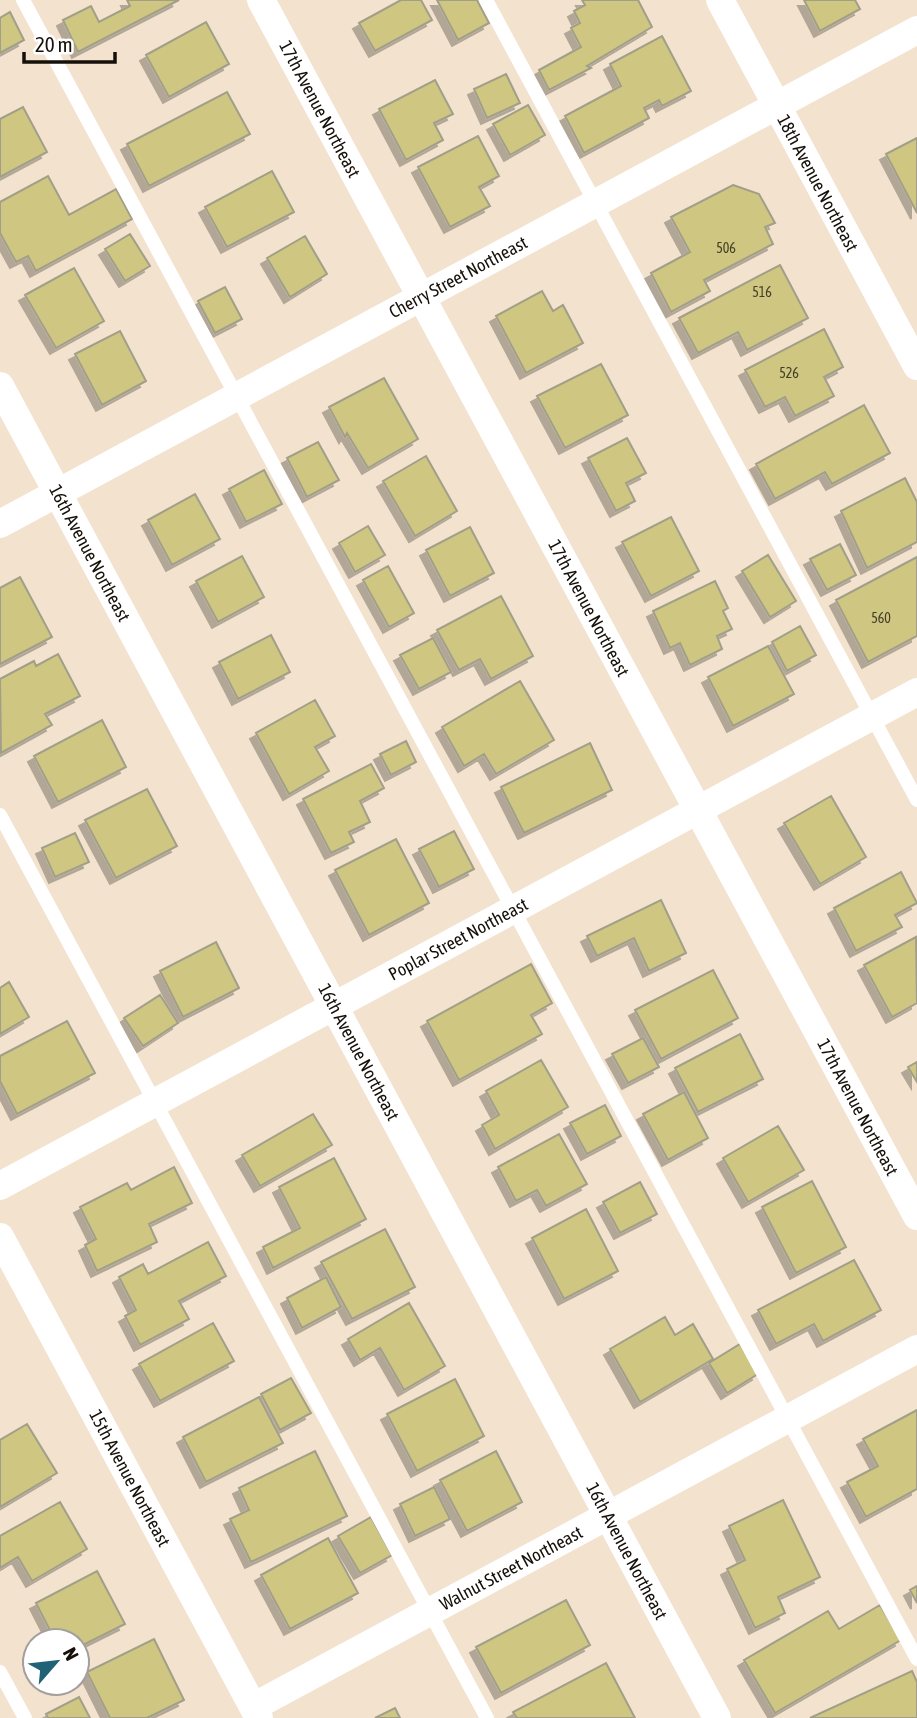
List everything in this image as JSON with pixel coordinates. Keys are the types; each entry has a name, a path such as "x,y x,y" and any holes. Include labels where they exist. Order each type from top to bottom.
{"street":[{"name":"17th Avenue Northeast","path":"261,0 917,1216"},
{"name":"18th Avenue Northeast","path":"720,0 917,366"},
{"name":"Cherry Street Northeast","path":"0,524 917,30"},
{"name":"16th Avenue Northeast","path":"0,386 717,1718"},
{"name":"Poplar Street Northeast","path":"0,1186 917,692"},
{"name":"15th Avenue Northeast","path":"0,1237 256,1712"},
{"name":"Walnut Street Northeast","path":"256,1712 429,1612 917,1349"}],"lane":[{"path":"23,0 917,1659"},
{"path":"486,0 917,800"},
{"path":"0,815 487,1718"},
{"path":"0,1672 25,1718"}],"building":[{"path":"127,0 179,0 78,52 63,20 91,6 99,22 130,6"},
{"path":"401,0 421,0 432,20 375,51 359,23"},
{"path":"437,0 477,0 489,23 458,40"},
{"path":"582,0 638,0 652,27 587,66 591,68 549,90 539,70 581,47 571,28 580,23 574,11 585,5"},
{"path":"804,0 855,0 860,9 820,31"},
{"path":"10,12 24,40 0,53 0,18"},
{"path":"206,22 229,64 169,97 146,55"},
{"path":"662,36 691,91 662,106 659,100 644,108 649,118 584,153 565,116 621,86 610,64"},
{"path":"506,74 520,103 487,118 474,89"},
{"path":"435,80 453,114 434,123 443,140 406,160 379,109"},
{"path":"227,92 250,134 149,186 127,144"},
{"path":"528,105 545,135 510,155 493,124"},
{"path":"23,107 47,152 0,177 0,119"},
{"path":"478,136 499,176 479,187 490,206 450,227 418,167"},
{"path":"917,138 917,213 886,154"},
{"path":"272,171 294,212 227,247 205,207"},
{"path":"48,176 69,215 116,189 132,219 36,271 28,256 16,262 0,233 0,202"},
{"path":"733,185 759,194 775,223 765,227 773,244 704,280 710,291 671,312 651,273 690,252 671,217"},
{"path":"130,234 150,266 125,281 105,249"},
{"path":"305,236 327,274 290,297 267,258"},
{"path":"780,265 808,318 747,350 738,332 698,353 679,318"},
{"path":"74,268 104,321 56,348 25,295"},
{"path":"225,287 242,319 215,333 198,301"},
{"path":"542,291 553,311 563,305 583,343 526,373 496,316"},
{"path":"824,329 843,367 824,377 834,396 795,416 785,397 765,407 745,370"},
{"path":"120,331 146,381 102,405 75,354"},
{"path":"601,364 628,415 565,448 537,396"},
{"path":"384,378 418,439 368,468 347,433 345,437 329,407"},
{"path":"864,405 890,453 832,484 825,472 775,499 756,464"},
{"path":"627,438 646,473 626,483 635,501 616,511 588,458"},
{"path":"318,442 339,480 307,497 287,458"},
{"path":"426,456 457,511 415,536 383,481"},
{"path":"264,470 282,504 246,522 229,489"},
{"path":"905,478 917,502 917,542 867,568 841,511"},
{"path":"195,494 220,539 172,565 148,520"},
{"path":"671,517 699,571 651,596 622,542"},
{"path":"368,526 385,555 355,572 339,543"},
{"path":"470,527 494,573 450,596 426,550"},
{"path":"840,544 856,575 827,590 810,559"},
{"path":"768,555 796,601 770,617 742,571"},
{"path":"242,556 264,597 218,622 196,581"},
{"path":"917,557 917,636 868,662 836,600"},
{"path":"388,566 414,613 389,627 363,580"},
{"path":"20,577 52,637 0,664 0,588"},
{"path":"715,581 728,608 723,611 732,629 717,636 722,649 690,665 680,643 670,648 653,611"},
{"path":"501,596 533,656 491,679 480,659 459,670 437,630"},
{"path":"800,626 816,655 787,671 772,642"},
{"path":"271,635 290,672 238,699 219,662"},
{"path":"433,638 451,672 419,689 400,655"},
{"path":"768,646 794,694 733,726 708,677"},
{"path":"58,654 80,696 45,714 52,725 1,753 0,679 34,661 36,666"},
{"path":"520,681 554,740 496,774 484,754 464,766 442,727"},
{"path":"315,700 335,736 315,747 329,771 289,794 256,733"},
{"path":"102,720 126,767 58,802 34,756"},
{"path":"406,741 416,762 391,775 380,754"},
{"path":"590,743 612,790 524,833 501,787"},
{"path":"371,764 384,788 360,801 370,822 349,832 354,842 331,853 303,799"},
{"path":"147,789 177,846 116,878 85,820"},
{"path":"831,796 866,857 820,884 784,823"},
{"path":"454,831 474,869 439,887 419,849"},
{"path":"75,833 89,862 55,877 42,848"},
{"path":"396,839 429,903 369,935 335,870"},
{"path":"901,872 917,903 895,915 902,927 856,951 834,908"},
{"path":"661,900 686,953 649,971 634,938 597,956 587,936"},
{"path":"916,937 917,1003 892,1017 864,965"},
{"path":"216,942 239,988 183,1017 160,971"},
{"path":"531,964 552,1003 531,1015 542,1034 459,1080 427,1021"},
{"path":"713,970 738,1018 661,1059 635,1010"},
{"path":"9,982 29,1017 0,1034 0,988"},
{"path":"160,995 178,1023 143,1046 124,1018"},
{"path":"67,1021 95,1073 17,1114 0,1081 0,1056"},
{"path":"740,1034 763,1079 698,1112 675,1068"},
{"path":"643,1038 659,1067 628,1083 612,1054"},
{"path":"541,1060 568,1107 495,1149 482,1125 499,1115 486,1091"},
{"path":"917,1062 917,1082 908,1067"},
{"path":"684,1092 708,1138 668,1160 643,1114"},
{"path":"605,1105 621,1136 587,1154 570,1123"},
{"path":"313,1114 332,1145 260,1186 242,1155"},
{"path":"778,1126 804,1170 748,1202 723,1158"},
{"path":"559,1134 587,1184 546,1206 537,1190 516,1201 498,1167"},
{"path":"334,1158 366,1219 273,1268 263,1247 300,1228 279,1187"},
{"path":"174,1167 192,1203 149,1224 157,1242 97,1271 85,1245 96,1239 80,1207 127,1183 131,1190"},
{"path":"812,1181 846,1247 796,1273 762,1207"},
{"path":"640,1182 657,1214 620,1233 603,1202"},
{"path":"586,1209 618,1271 564,1299 532,1238"},
{"path":"385,1229 415,1287 352,1319 321,1262"},
{"path":"208,1242 226,1276 179,1301 189,1319 140,1345 125,1316 136,1310 119,1277 143,1264 148,1274"},
{"path":"854,1260 881,1310 823,1341 814,1324 776,1344 758,1310"},
{"path":"326,1277 341,1307 302,1328 287,1298"},
{"path":"409,1303 445,1366 404,1390 380,1348 360,1360 348,1339"},
{"path":"665,1317 675,1335 693,1324 713,1359 640,1402 610,1349"},
{"path":"213,1323 234,1361 160,1401 139,1364"},
{"path":"740,1344 758,1374 727,1393 709,1363"},
{"path":"291,1378 311,1413 280,1430 261,1394"},
{"path":"455,1379 484,1436 417,1471 387,1414"},
{"path":"259,1397 283,1443 206,1482 183,1437"},
{"path":"917,1410 917,1489 866,1517 847,1482 878,1466 863,1439"},
{"path":"27,1424 57,1473 0,1507 0,1440"},
{"path":"315,1451 347,1516 251,1562 230,1519 249,1510 239,1488"},
{"path":"496,1451 522,1502 467,1531 440,1480"},
{"path":"434,1487 450,1519 415,1536 400,1504"},
{"path":"783,1500 820,1577 778,1597 785,1613 755,1628 727,1569 745,1560 729,1526"},
{"path":"60,1502 87,1549 32,1581 18,1557 0,1568 0,1536"},
{"path":"371,1517 392,1555 360,1573 338,1536"},
{"path":"328,1538 358,1593 290,1629 261,1575"},
{"path":"97,1571 125,1624 91,1641 91,1627 48,1627 36,1603"},
{"path":"917,1586 917,1603 910,1590"},
{"path":"566,1600 590,1645 501,1693 476,1647"},
{"path":"880,1605 901,1640 775,1713 744,1660 828,1611 839,1629"},
{"path":"154,1639 184,1700 147,1718 110,1718 91,1680 91,1670"},
{"path":"606,1663 635,1718 517,1718 513,1712"},
{"path":"912,1671 917,1682 917,1718 810,1718"},
{"path":"79,1697 90,1718 48,1718 46,1714"},
{"path":"395,1708 400,1718 375,1718"}]}
